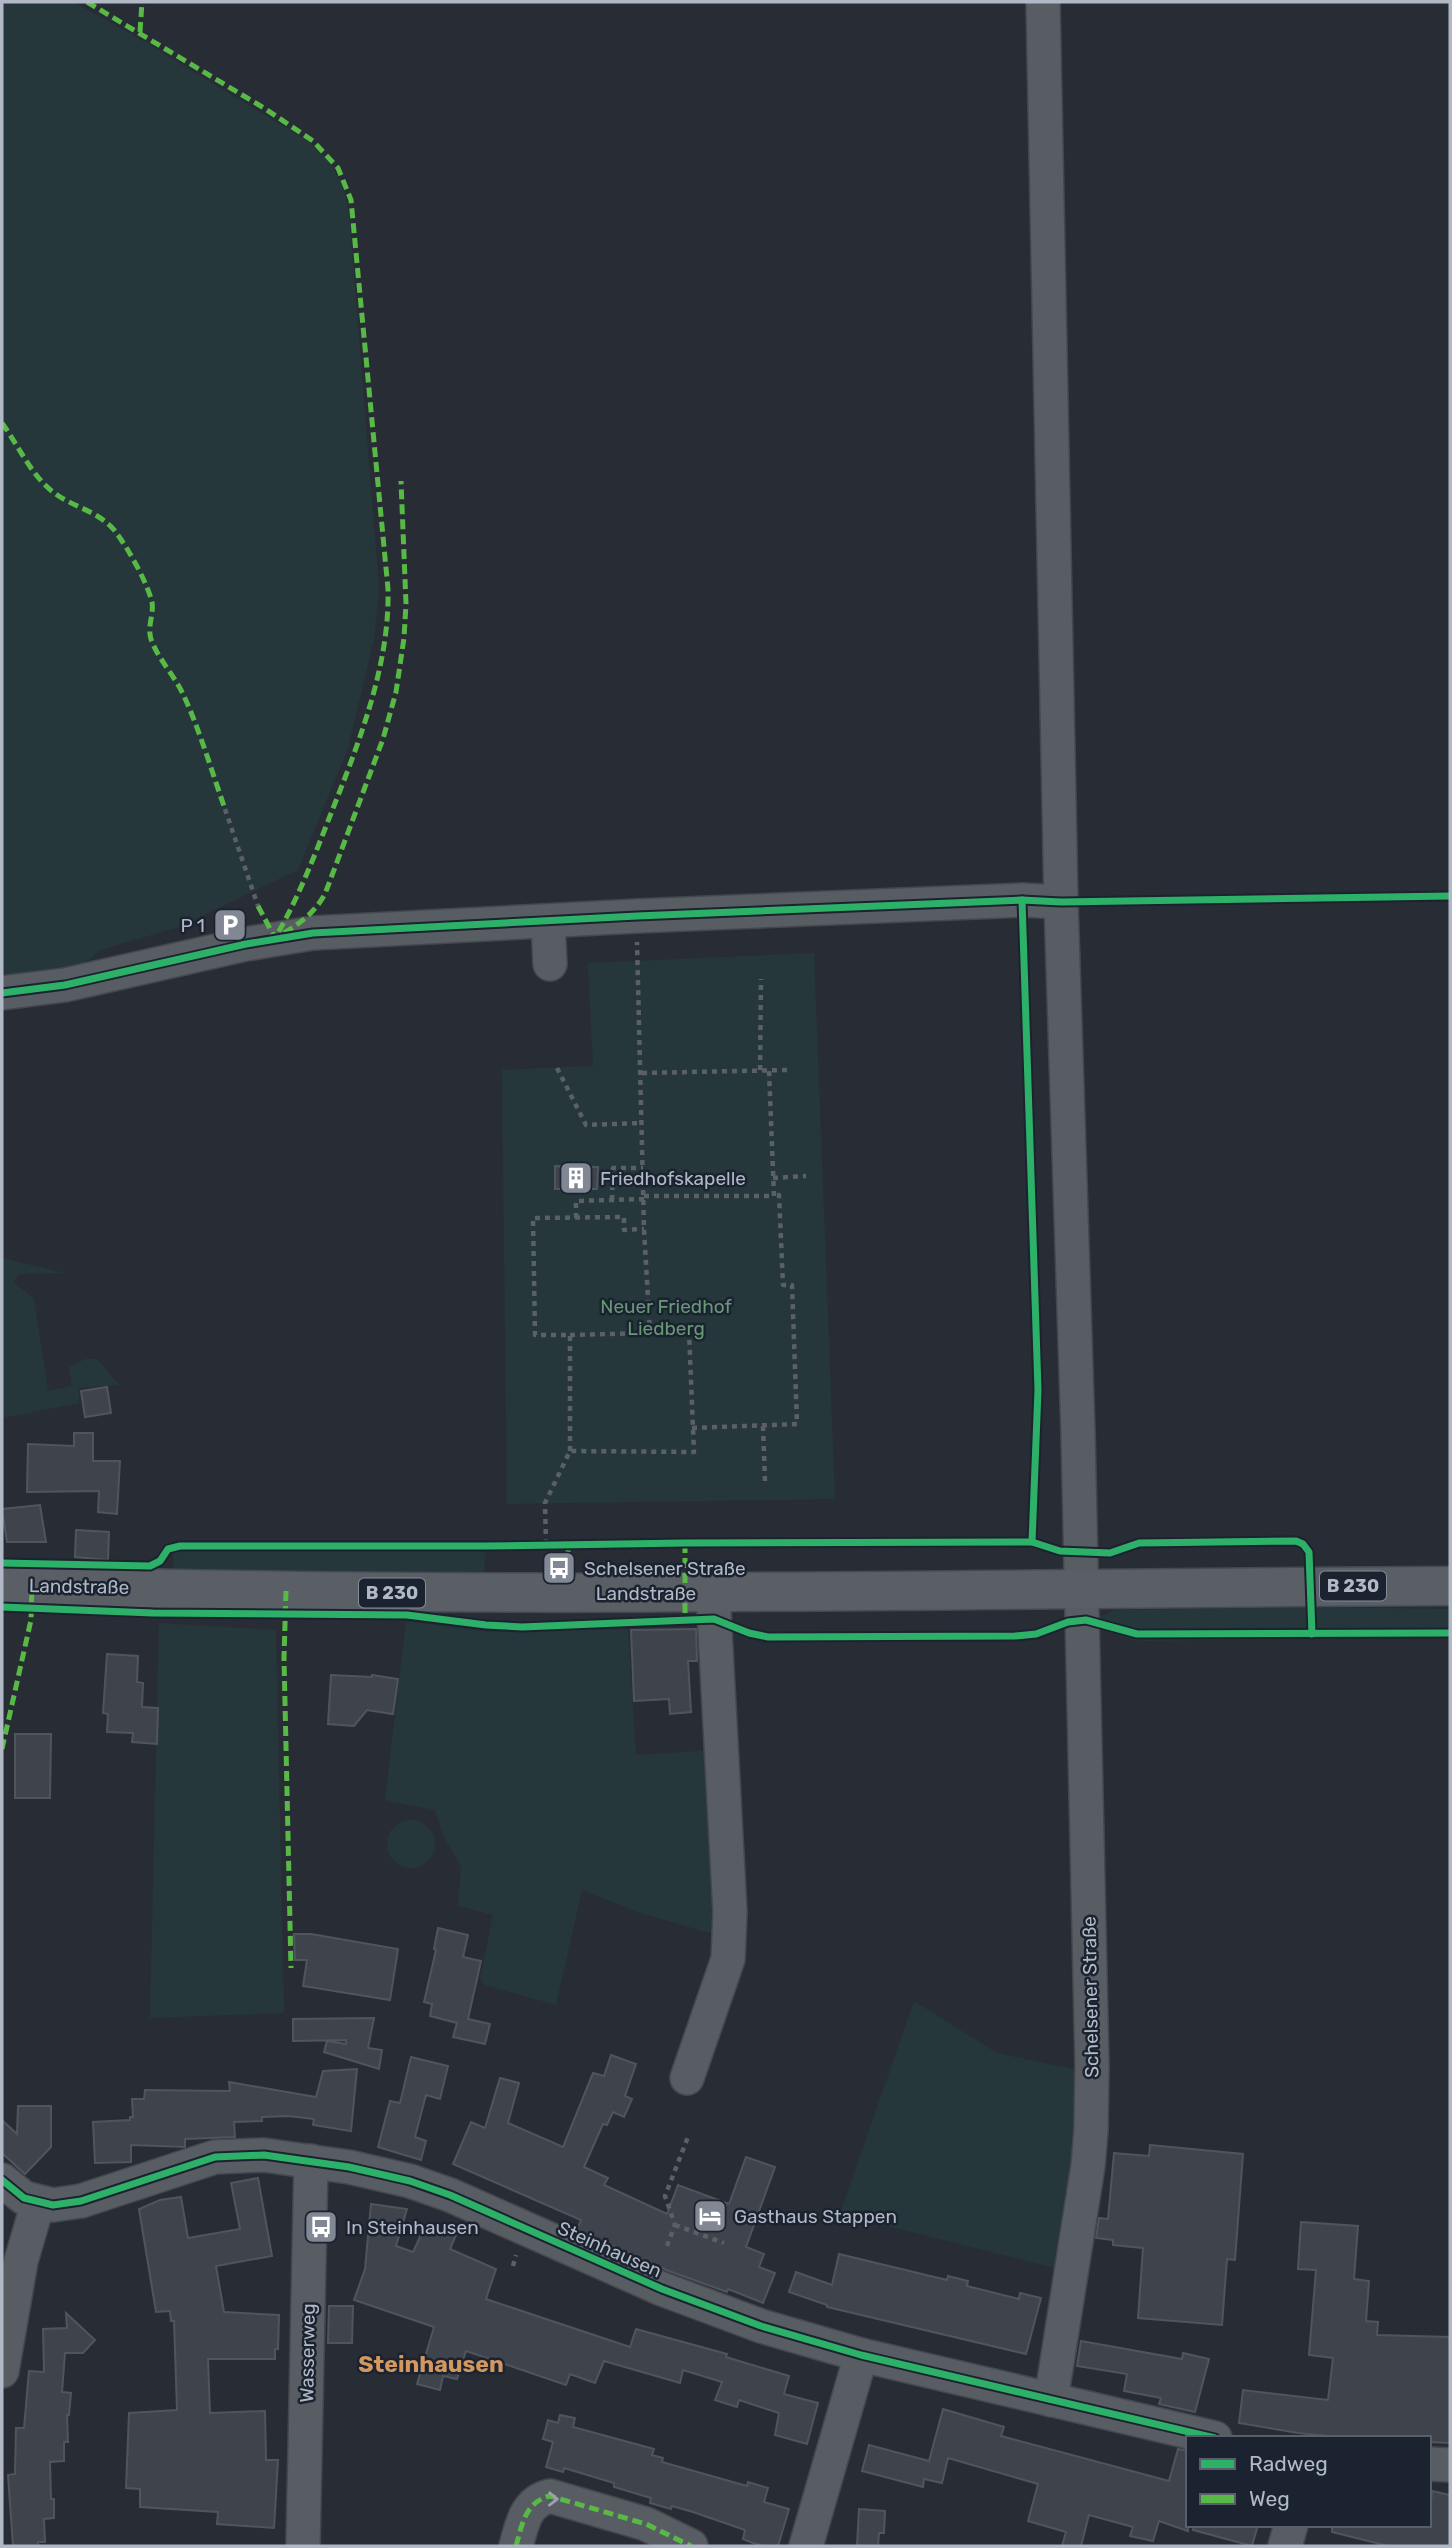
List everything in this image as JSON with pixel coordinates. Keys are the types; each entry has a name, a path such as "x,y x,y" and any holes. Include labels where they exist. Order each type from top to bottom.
{"main road":[{"name":"Landstraße","path":"2,1584 387,1593 1081,1590"},
{"name":"B 230","path":"1081,1590 1255,1586 1450,1586"}],"street":[{"name":"Schelsener Straße","path":"1043,2 1061,902 1092,2066 1091,2130 1084,2197 1051,2400"},
{"path":"2,993 65,985 275,938 313,933 1022,900 1061,902"},
{"path":"548,922 550,964"},
{"path":"687,2078 723,1976 729,1950 729,1899 713,1593"},
{"name":"Steinhausen","path":"38,2203 52,2205 80,2202 215,2158 264,2155 393,2177 450,2195 696,2303 752,2323 861,2355 1206,2436"},
{"name":"Wasserweg","path":"303,2546 311,2161"},
{"path":"2,2180 24,2198 38,2203 21,2261 2,2371"},
{"path":"806,2546 861,2355"},
{"path":"1431,2464 1450,2465"},
{"path":"516,2546 528,2510 536,2501 550,2496 646,2524 691,2546"},
{"path":"1285,2546 1290,2527"}],"path":[{"path":"225,809 258,906"},
{"path":"637,916 644,1229 650,1333"},
{"path":"760,1070 761,979"},
{"path":"557,1068 586,1125 642,1123"},
{"path":"769,1070 774,1196"},
{"path":"642,1073 788,1070"},
{"path":"612,1200 612,1168 643,1168"},
{"path":"773,1178 806,1176"},
{"path":"576,1218 576,1201 779,1195 783,1285 792,1285 797,1424 692,1428"},
{"path":"570,1451 694,1452 690,1332 535,1335 533,1218 624,1217 624,1230 644,1229"},
{"path":"545,1544 545,1503 570,1451 570,1335"},
{"path":"763,1426 765,1482"},
{"path":"667,2246 675,2225 665,2196 688,2137"},
{"path":"675,2225 724,2244"}],"green space":[{"path":"2,2 74,2 309,142 334,169 343,188 350,224 379,588 374,639 348,748 298,870 179,927 100,950 84,964 2,977"},
{"name":"Neuer Friedhof Liedberg","path":"814,953 835,1499 507,1504 502,1070 593,1066 588,963"},
{"path":"2,1258 65,1273 19,1274 13,1282 34,1299 48,1391 72,1386 69,1367 85,1359 97,1359 119,1385 79,1388 79,1403 2,1418"},
{"path":"182,1549 485,1550 484,1582 173,1571 173,1552"},
{"path":"1314,1607 1450,1609 1450,1637 1144,1641 1118,1635 1099,1618 1114,1610"},
{"path":"406,1621 489,1632 628,1629 636,1755 717,1750 724,1937 643,1914 582,1890 556,2005 485,1985 480,1979 493,1915 458,1906 461,1867 443,1835 435,1810 385,1800"},
{"path":"159,1623 276,1630 284,2013 150,2018"},
{"path":"411,1820 428,1827 435,1844 428,1861 411,1868 394,1861 387,1844 394,1827"},
{"path":"914,2001 997,2053 1082,2071 1060,2269 840,2214"}],"building":[{"name":"Friedhofskapelle","path":"555,1166 598,1167 597,1189 555,1189"},
{"path":"107,1387 111,1413 85,1417 81,1391"},
{"path":"74,1433 93,1433 93,1461 120,1461 117,1514 98,1512 99,1491 27,1492 28,1444 74,1446"},
{"path":"40,1505 46,1542 7,1542 2,1509"},
{"path":"76,1530 109,1532 108,1560 75,1557"},
{"path":"696,1629 697,1661 688,1661 691,1712 670,1714 669,1699 634,1701 631,1630"},
{"path":"107,1654 138,1656 137,1682 143,1683 142,1707 158,1708 157,1744 132,1742 133,1733 107,1732 108,1714 103,1713"},
{"path":"331,1675 372,1675 398,1679 393,1714 367,1710 354,1726 328,1724"},
{"path":"15,1734 51,1734 50,1798 15,1798"},
{"path":"438,1928 468,1935 463,1957 481,1961 468,2019 490,2024 485,2044 453,2037 457,2023 430,2016 432,2004 424,2002 436,1950"},
{"path":"294,1934 311,1934 398,1949 390,2000 303,1986 307,1960 295,1960"},
{"path":"374,2018 368,2048 382,2050 379,2069 324,2052 327,2041 346,2044 346,2040 293,2041 293,2019"},
{"path":"611,2055 636,2064 625,2096 632,2099 624,2117 613,2112 607,2125 603,2124 584,2167 608,2178 604,2185 667,2214 678,2185 729,2204 746,2157 775,2167 746,2247 764,2254 759,2267 775,2273 763,2303 669,2271 577,2230 581,2220 453,2164 471,2122 485,2128 500,2078 519,2083 508,2123 563,2147 593,2073 604,2076"},
{"path":"411,2057 448,2066 440,2099 426,2095 415,2137 426,2141 421,2160 378,2147 390,2101 400,2103"},
{"path":"357,2069 351,2131 313,2125 314,2119 262,2117 262,2121 234,2122 235,2137 185,2139 185,2147 131,2145 131,2162 95,2163 93,2122 130,2120 130,2117 133,2117 132,2099 144,2099 145,2090 230,2091 229,2082 316,2097 323,2071"},
{"path":"18,2106 51,2106 51,2147 25,2174 2,2153 2,2120 17,2134"},
{"path":"1150,2145 1243,2154 1235,2260 1227,2259 1222,2325 1138,2318 1143,2248 1113,2245 1113,2240 1096,2238 1099,2218 1108,2219 1114,2153 1149,2156"},
{"path":"258,2178 272,2256 216,2266 224,2312 279,2315 278,2349 275,2349 275,2359 208,2359 210,2413 265,2411 266,2460 278,2460 274,2528 217,2524 218,2512 140,2507 140,2489 126,2488 129,2413 177,2410 174,2321 171,2321 170,2311 156,2312 139,2209 160,2200 181,2197 188,2238 240,2229 231,2183"},
{"path":"371,2204 407,2209 396,2246 413,2252 426,2224 456,2235 450,2249 496,2269 486,2299 630,2347 636,2329 727,2354 726,2357 789,2376 784,2394 818,2403 807,2444 775,2435 779,2413 739,2400 737,2407 715,2400 722,2382 683,2370 680,2383 604,2361 595,2383 570,2374 566,2385 466,2351 457,2379 443,2376 440,2390 417,2384 434,2327 354,2300 365,2269"},
{"path":"1301,2222 1358,2226 1354,2279 1369,2281 1366,2321 1378,2322 1377,2335 1450,2337 1450,2443 1431,2442 1431,2436 1328,2436 1239,2423 1243,2390 1328,2400 1333,2358 1309,2355 1316,2270 1298,2269"},
{"path":"839,2254 947,2280 948,2276 968,2281 967,2286 1019,2299 1020,2293 1041,2298 1026,2354 827,2307 789,2292 796,2272 832,2285"},
{"path":"329,2306 353,2306 352,2343 328,2343"},
{"path":"66,2313 95,2340 83,2353 65,2353 62,2392 71,2393 67,2415 68,2442 64,2442 64,2461 50,2462 54,2518 44,2519 45,2542 38,2542 38,2546 13,2546 8,2475 15,2474 16,2428 24,2428 29,2371 44,2372 43,2329 67,2328"},
{"path":"1081,2341 1182,2359 1183,2353 1209,2359 1195,2412 1159,2404 1161,2398 1124,2391 1127,2374 1077,2366"},
{"path":"943,2409 1004,2427 1001,2436 1169,2481 1178,2449 1186,2451 1188,2531 1159,2521 1153,2541 1130,2536 1133,2527 1089,2515 1081,2546 1062,2546 1066,2532 1028,2521 1038,2484 948,2458 942,2483 924,2479 923,2487 862,2471 869,2445 929,2461"},
{"path":"560,2415 575,2418 573,2427 654,2449 652,2455 663,2458 662,2462 747,2486 748,2482 768,2488 764,2502 789,2509 778,2546 753,2543 743,2539 745,2530 672,2506 671,2509 650,2503 651,2498 614,2487 614,2483 564,2468 563,2472 546,2467 553,2442 543,2439 548,2420 558,2423"},
{"path":"1432,2491 1450,2495 1450,2546 1388,2546 1332,2532 1332,2527 1431,2527"},
{"path":"859,2509 885,2511 884,2533 879,2533 878,2546 857,2546"},
{"path":"1194,2527 1257,2527 1252,2546 1193,2530"}],"marked path":[{"path":"87,2 264,108 313,141 338,168 351,200 388,589 387,618 378,676 361,733 312,862 275,938"},
{"path":"140,32 142,2"},
{"path":"2,423 45,485 60,497 109,524 131,556 152,602 151,639 189,707 225,809"},
{"path":"284,933 308,916 325,894 383,739 396,692 406,604 401,481"},
{"path":"258,906 275,938"},
{"path":"685,1543 685,1620"},
{"path":"559,1568 566,1568 569,1544"},
{"path":"2,1749 31,1620 32,1585"},
{"path":"286,1591 284,1658 291,1968"},
{"path":"516,2546 530,2509 535,2503 550,2496 646,2524 691,2546"}],"cycle path":[{"path":"2,993 65,985 246,944 313,933 1022,900 1061,902 1450,896"},
{"path":"1022,900 1038,1390 1032,1542"},
{"path":"2,1563 150,1566 160,1561 168,1549 180,1546 1032,1542 1060,1551 1110,1553 1139,1543 1296,1541 1303,1544 1309,1552 1312,1634"},
{"path":"2,1607 153,1613 407,1615 522,1627 714,1619 749,1633 768,1637 1015,1636 1036,1634 1068,1622 1086,1620 1137,1634 1450,1633"},
{"path":"2,2180 24,2198 53,2205 81,2201 215,2157 264,2155 349,2167 410,2181 450,2195 662,2289 761,2326 861,2355 1206,2436"}],"place":[{"name":"P 1","path":"230,925"},
{"name":"Friedhofskapelle","path":"576,1178"},
{"name":"Schelsener Straße","path":"559,1568"},
{"name":"Gasthaus Stappen","path":"710,2216"},
{"name":"In Steinhausen","path":"321,2227"}],"district":[{"name":"Steinhausen","path":"431,2364"}]}
